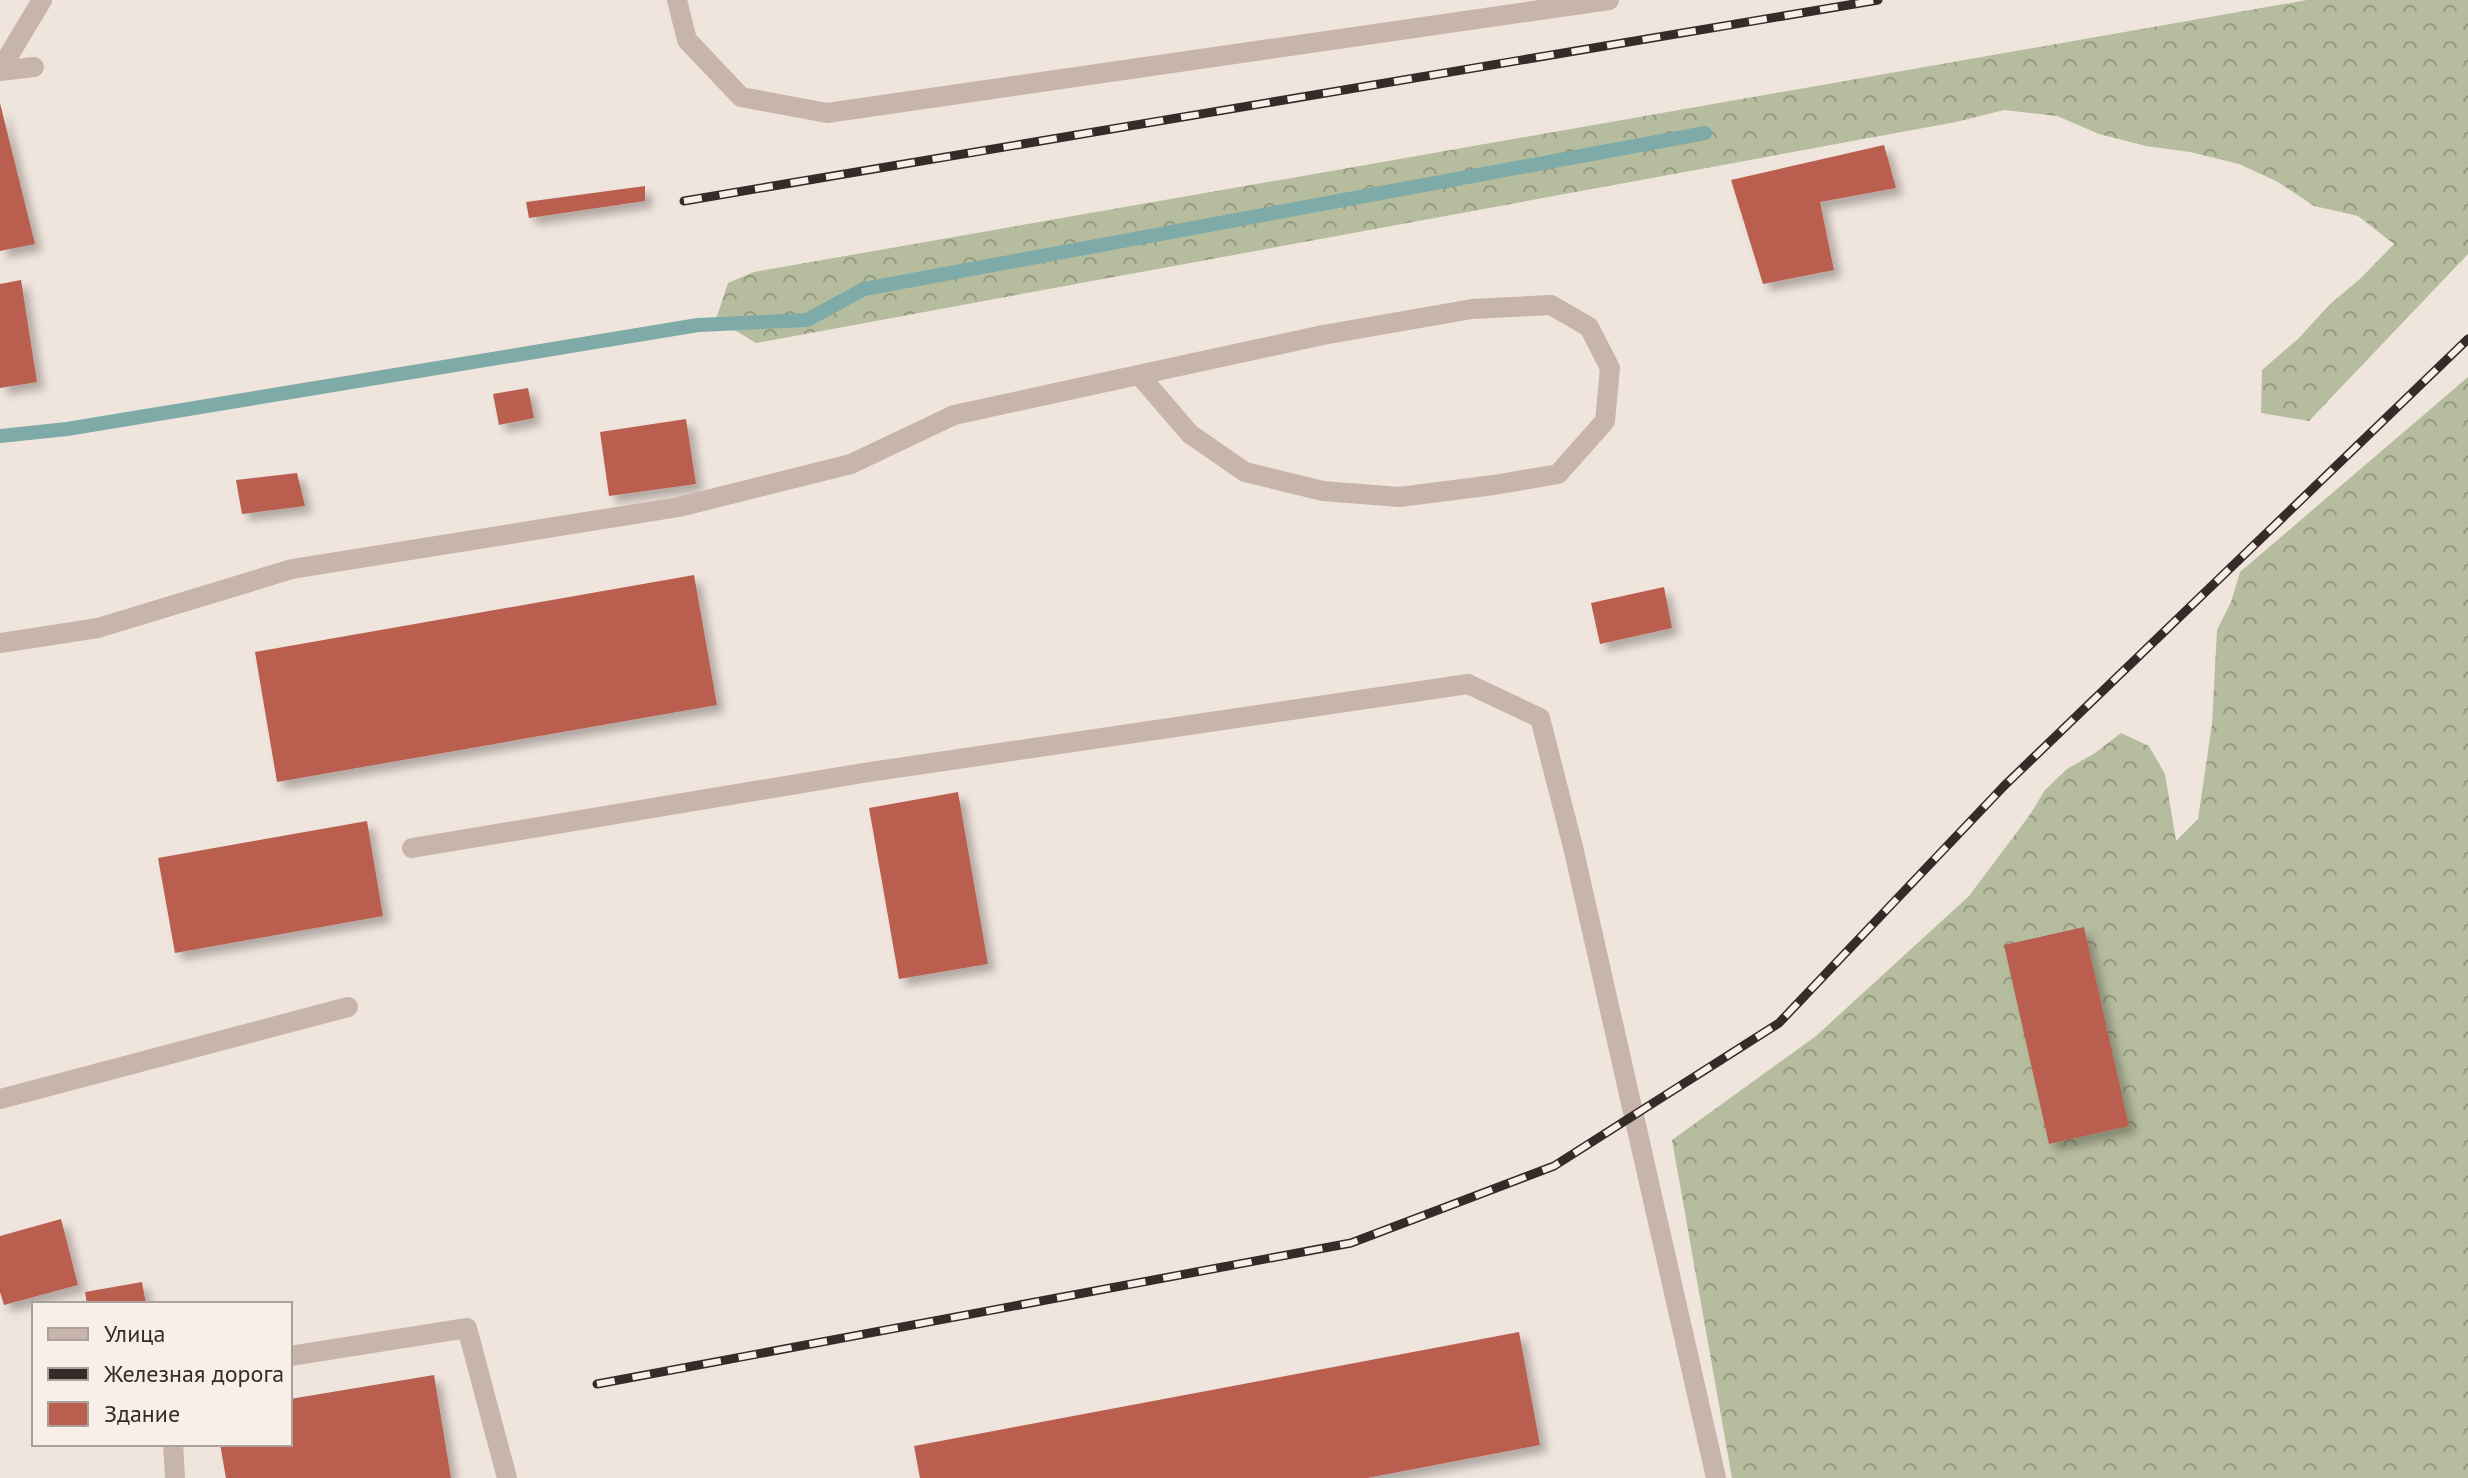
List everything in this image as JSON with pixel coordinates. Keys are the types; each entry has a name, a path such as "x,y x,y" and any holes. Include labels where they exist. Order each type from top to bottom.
{"lane":[{"path":"0,70 42,0"},
{"path":"677,0 687,40 741,97 827,113 1609,0"},
{"path":"0,70 34,67"},
{"path":"0,643 98,628 292,569 679,507 851,464 954,415 1323,335 1472,309 1551,305 1589,327 1610,368 1605,421 1558,474 1399,497 1323,491 1245,472 1190,434 1140,376"},
{"path":"412,848 863,773 1468,684 1540,718 1573,847 1716,1478"},
{"path":"0,1099 348,1007"},
{"path":"292,1356 467,1328 507,1478"},
{"path":"173,1446 175,1478"}],"green space":[{"path":"2307,0 2468,0 2468,254 2309,421 2261,413 2262,370 2299,338 2394,244 2358,216 2314,206 2278,182 2239,164 2099,134 2057,116 2004,110 1956,122 756,343 716,319 728,283 754,272"},
{"path":"2468,377 2468,1478 1732,1478 1672,1140 1816,1036 1969,896 2045,790 2067,769 2121,733 2149,746 2165,774 2176,841 2198,819 2212,724 2217,630 2231,602 2240,572"}],"building":[{"path":"0,103 35,244 0,251"},
{"path":"1884,145 1896,188 1820,202 1834,270 1763,284 1731,180"},
{"path":"645,186 645,201 529,218 526,202"},
{"path":"21,280 37,382 0,388 0,284"},
{"path":"528,388 534,418 499,425 493,394"},
{"path":"686,419 696,484 609,496 600,432"},
{"path":"297,473 305,506 242,514 236,480"},
{"path":"694,575 717,705 277,782 255,652"},
{"path":"1664,587 1672,628 1600,644 1591,603"},
{"path":"958,792 988,964 899,979 869,808"},
{"path":"367,821 383,916 175,953 158,858"},
{"path":"2084,927 2129,1126 2049,1144 2004,945"},
{"path":"61,1219 78,1285 4,1305 0,1292 0,1236"},
{"path":"142,1282 146,1302 87,1302 85,1292"},
{"path":"1519,1332 1540,1445 1367,1478 920,1478 914,1446"},
{"path":"434,1375 451,1478 226,1478 220,1446 292,1446 292,1399"}],"waterway":[{"path":"0,436 67,429 698,325 807,320 864,289 1705,133"}],"railway":[{"path":"684,201 1878,0"},
{"path":"597,1384 1351,1243 1554,1166 1779,1023 2004,786 2468,339"}]}
